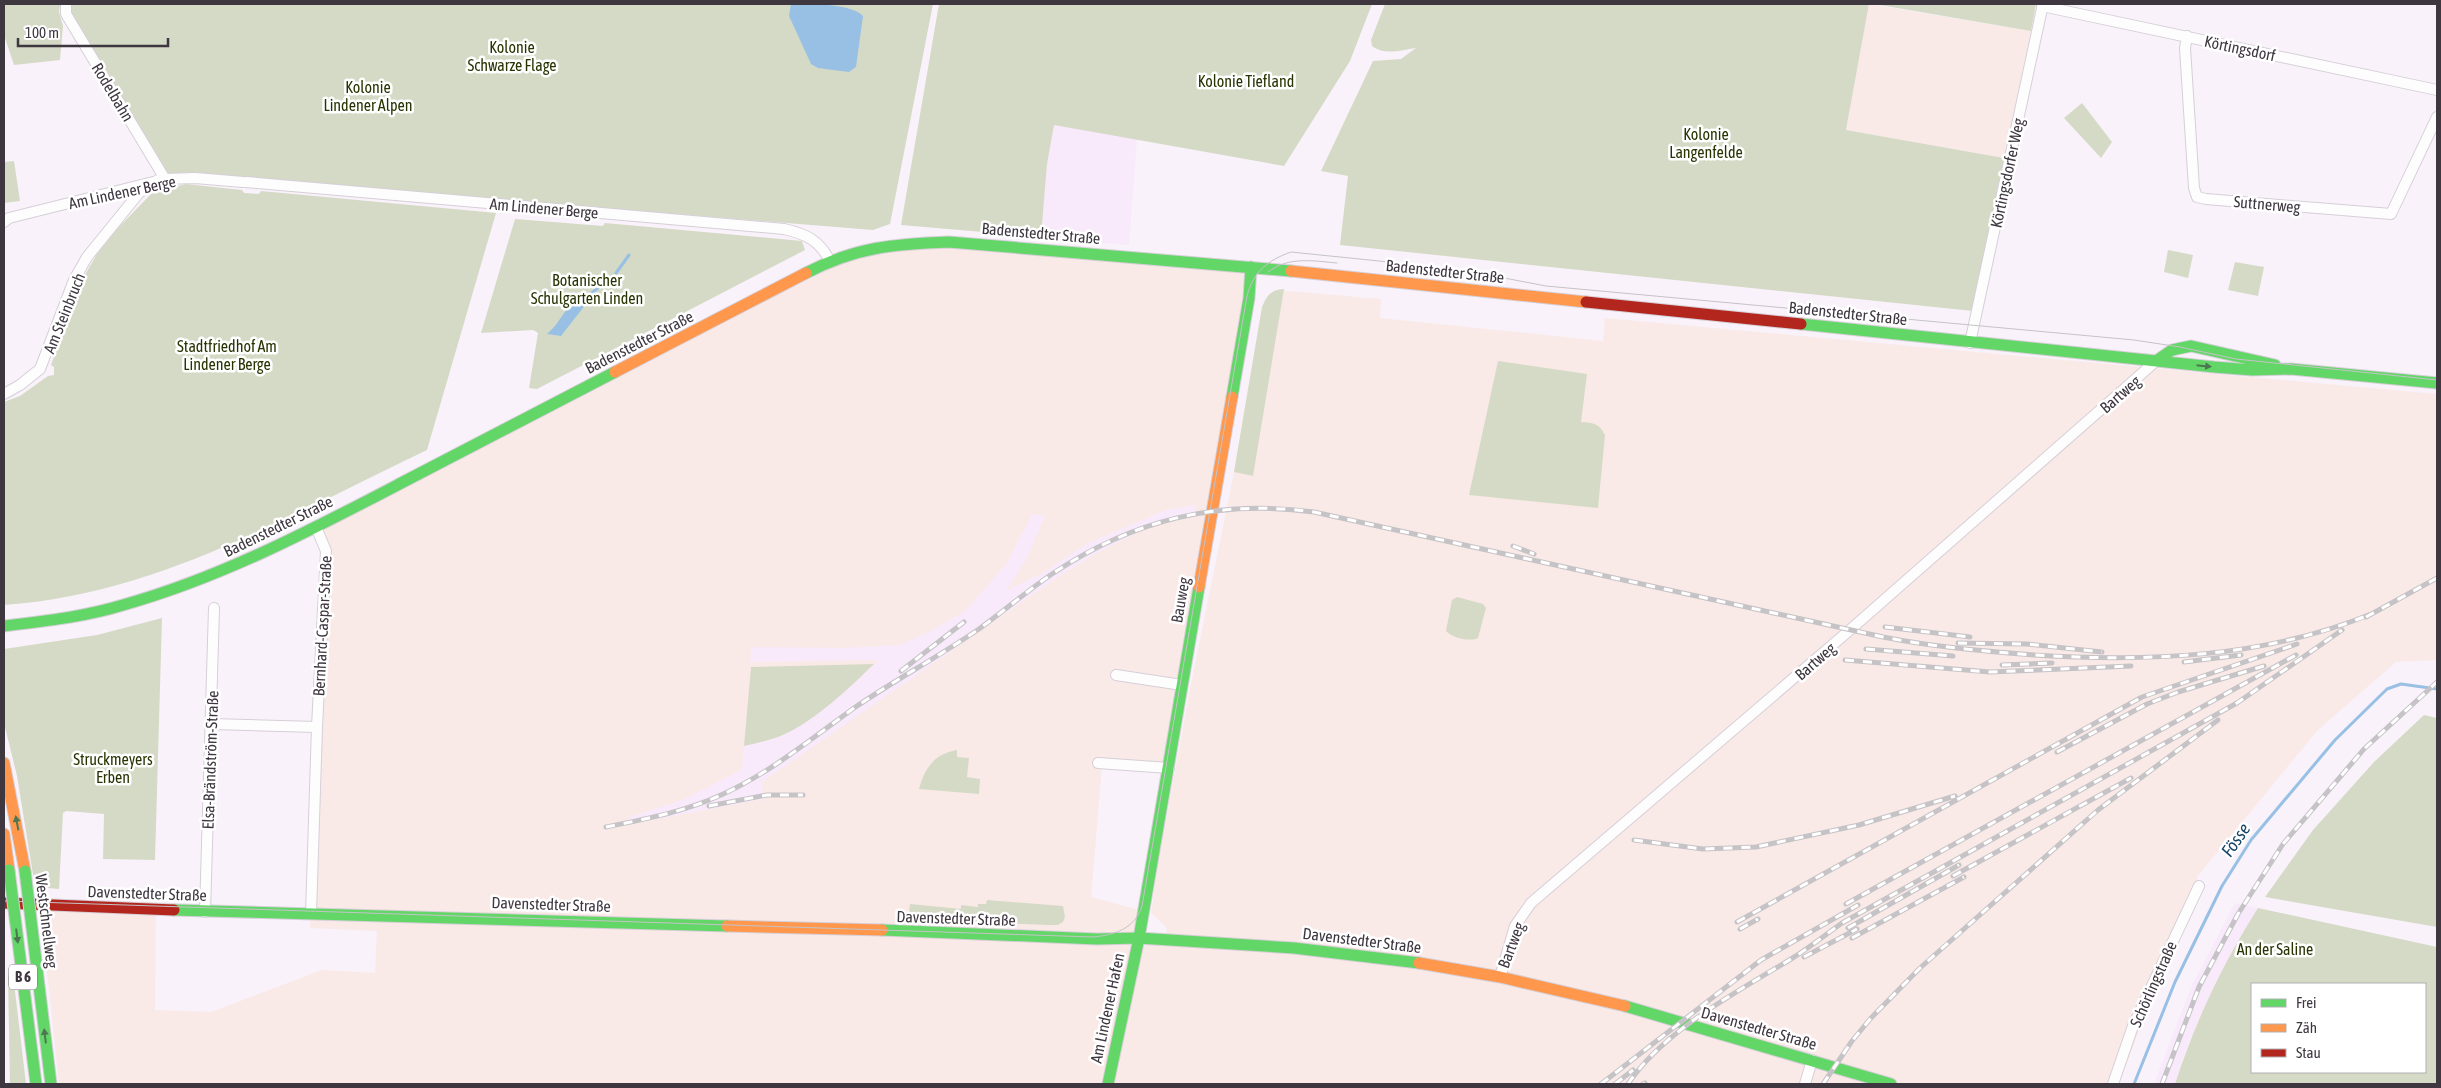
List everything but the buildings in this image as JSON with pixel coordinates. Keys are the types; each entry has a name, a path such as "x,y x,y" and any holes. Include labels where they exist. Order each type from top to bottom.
{"main road":[{"name":"Badenstedter Straße","path":"4,626 134,603 227,569 316,527 830,260 864,250 895,244 950,242 1251,267 1970,343 2252,370 2291,369 2437,383"},
{"name":"Bauweg","path":"1139,938 1248,298 1251,267"},
{"name":"Badenstedter Straße","path":"2156,361 2172,350 2191,346 2291,369"},
{"name":"Westschnellweg","path":"4,763 25,871 51,1084"},
{"name":"Westschnellweg","path":"4,834 36,1084"},
{"name":"Davenstedter Straße","path":"4,903 205,912 1097,940 1139,938 1314,950 1381,958 1500,977 1618,1004 1890,1084"},
{"name":"Am Lindener Hafen","path":"1108,1084 1139,938"}],"street":[{"name":"Rodelbahn","path":"66,4 66,14 162,180"},
{"name":"Körtingsdorf","path":"2043,5 2437,90"},
{"name":"Körtingsdorfer Weg","path":"1970,343 2043,5"},
{"name":"Suttnerweg","path":"2187,36 2184,48 2194,188 2197,196 2206,199 2391,214 2437,117"},
{"name":"Am Lindener Berge","path":"4,222 9,218 162,180 195,178 784,229 802,233 818,242 830,260"},
{"name":"Am Steinbruch","path":"4,394 20,385 40,369 74,280 87,257 139,193 162,180"},
{"name":"Bartweg","path":"1500,977 1515,926 1531,903 1851,629 2156,361"},
{"name":"Bernhard-Caspar-Straße","path":"311,914 317,727 326,551 316,527"},
{"name":"Elsa-Brändström-Straße","path":"205,912 214,608"},
{"path":"1116,675 1182,685"},
{"path":"212,724 317,727"},
{"path":"1098,763 1169,768"},
{"name":"Schörlingstraße","path":"2113,1084 2133,1026 2199,886"},
{"path":"1805,1084 1812,1060"}],"shaded area":[{"path":"1869,4 2031,31 2004,158 1846,130"},
{"path":"1054,124 1137,139 1129,245 1041,237 1047,164"},
{"path":"895,244 1251,267 1167,770 1102,765 1091,897 1143,911 1139,938 1165,939 1167,928 1151,913 1159,858 1189,694 1234,472 1259,324 1268,295 1276,290 1381,299 1380,318 1603,341 1605,318 2437,394 2437,660 2396,662 2317,731 2197,877 2200,892 2158,981 2119,1084 59,1084 40,907 156,910 155,1010 211,1012 322,970 375,973 377,931 310,928 326,551 316,527 830,261"},
{"path":"1196,505 1194,517 1170,521 1138,532 1093,555 1055,579 762,782 763,799 632,824 630,817 682,800 741,770 744,746 778,737 850,687 879,660 750,662 751,647 843,648 900,645 927,633 965,611 1007,563 1032,514 1045,516 1027,558 1007,590 1041,574 1088,543 1166,510"},
{"path":"2235,903 2258,908 2211,993 2185,1052 2175,1084 2154,1084 2191,987"}],"green space":[{"path":"4,4 60,4 59,12 63,26 60,60 14,65 4,35"},
{"path":"69,4 933,4 890,224 873,230 240,179 167,176 68,13"},
{"name":"Kolonie Tiefland","path":"939,4 1372,4 1350,61 1284,166 1054,125 1047,164 1041,237 901,225"},
{"name":"Kolonie Langenfelde","path":"1385,4 1869,4 1846,130 2004,158 1973,311 1340,245 1348,176 1321,171 1373,61 1401,59 1416,48 1388,52 1372,46 1371,40"},
{"path":"1874,4 2036,4 2031,31"},
{"path":"2082,103 2112,142 2101,158 2064,118"},
{"path":"14,161 20,201 4,203 4,162"},
{"name":"Stadtfriedhof Am Lindener Berge","path":"186,184 242,190 244,193 259,194 261,191 496,213 427,450 274,525 222,548 169,568 115,586 60,598 4,605 4,402 20,396 48,376 54,375 54,367 51,365 79,285 97,254 117,229 152,193"},
{"name":"Botanischer Schulgarten Linden","path":"515,219 603,226 605,223 802,241 805,250 537,389 529,388 538,333 533,330 481,333"},
{"path":"2168,250 2193,255 2188,278 2164,272"},
{"path":"2235,262 2264,267 2258,296 2228,290"},
{"path":"1284,289 1253,476 1234,472 1262,307 1270,294"},
{"path":"1498,361 1587,374 1581,422 1595,424 1605,435 1598,508 1469,495"},
{"path":"1457,597 1483,604 1486,608 1478,638 1470,640 1461,639 1452,636 1446,631 1452,600"},
{"name":"Struckmeyers Erben","path":"162,618 155,860 103,859 104,814 66,811 63,813 59,889 35,887 17,776 4,723 4,649 97,635"},
{"path":"874,664 829,705 804,724 778,737 744,746 751,667"},
{"name":"An der Saline","path":"2424,715 2437,718 2437,927 2265,897 2313,830 2374,762"},
{"path":"957,750 957,757 969,758 967,777 980,779 979,794 919,789 924,775 932,763 942,755"},
{"path":"987,900 1063,906 1065,917 1063,922 1058,925 1047,925 916,920 912,918 909,912 910,904 961,909 961,905 978,907 978,904 986,904"},
{"name":"An der Saline","path":"2258,908 2437,947 2437,1084 2175,1084 2191,1038 2233,950"},
{"path":"13,974 26,1084 10,1084 8,976"}],"water":[{"path":"791,4 840,6 863,16 856,67 849,72 818,68 811,64 789,16"},
{"path":"587,297 586,304 561,336 547,334 574,299"}],"waterway":[{"path":"616,273 629,255"},
{"path":"587,297 612,276"},
{"name":"Fösse","path":"2134,1084 2175,982 2222,886 2251,840 2335,740 2387,689 2401,684 2437,689"}],"tram line":[{"path":"4,901 1093,937 1109,935 1123,929 1139,914 1142,906 1247,296 1257,274 1275,259 1291,252 1457,269 1546,286 2134,340 2180,347 2236,359 2437,380"},
{"path":"1268,272 1276,267 1293,262 1337,263"}],"railway":[{"path":"606,827 679,810 707,801 739,786 790,755 869,698 979,629 1052,574 1083,555 1145,527 1177,518 1210,512 1244,509 1314,512 1883,637 1996,652 2120,658 2205,654 2289,640 2330,629 2371,614"},
{"path":"1513,546 1534,554"},
{"path":"2366,617 2437,578"},
{"path":"901,671 964,622"},
{"path":"1885,627 1970,637"},
{"path":"1628,1084 1643,1064 1681,1029 1725,999 1798,955 1842,923 2237,703 2342,630"},
{"path":"1958,643 2027,644 2102,652"},
{"path":"1737,922 2142,697 2297,644"},
{"path":"1866,649 1953,656"},
{"path":"2184,662 2241,655"},
{"path":"1846,904 2296,655"},
{"path":"1845,660 1990,672 2131,666"},
{"path":"2002,665 2052,663"},
{"path":"2057,752 2147,704 2178,692 2264,666"},
{"path":"2162,1084 2199,987 2238,914 2283,844 2364,749 2437,682"},
{"path":"1823,1084 1852,1041 1871,1018 1920,968 2098,810 2218,720"},
{"path":"1953,876 2131,778"},
{"path":"709,806 767,795 803,795"},
{"path":"1634,840 1703,849 1756,847 1859,825 1955,796"},
{"path":"1848,928 1959,865"},
{"path":"1852,938 1964,877"},
{"path":"1601,1084 1761,960 1858,905"},
{"path":"1740,929 1758,919"},
{"path":"1804,957 1857,929"},
{"path":"1615,1084 1633,1070"}],"traffic: fast":[{"path":"806,273 842,257 876,248 949,242 1291,271"},
{"path":"1232,397 1249,298 1251,267"},
{"path":"1801,324 2214,367 2252,370 2291,369 2437,383"},
{"path":"2156,361 2172,350 2191,346 2275,365"},
{"path":"4,626 94,613 160,594 233,566 338,516 615,372"},
{"path":"1108,1084 1139,938 1199,587"},
{"path":"9,870 36,1084"},
{"path":"25,871 51,1084"},
{"path":"174,910 727,926"},
{"path":"882,930 1097,939 1139,938 1294,948 1419,963"},
{"path":"1625,1006 1891,1084"}],"traffic: slow":[{"path":"1291,271 1586,302"},
{"path":"615,372 806,273"},
{"path":"1199,587 1232,397"},
{"path":"4,763 25,871"},
{"path":"4,834 9,870"},
{"path":"727,926 882,930"},
{"path":"1419,963 1500,977 1625,1006"}],"traffic: jam":[{"path":"1586,302 1801,324"},
{"path":"4,903 174,910"}],"park label":[{"name":"Kolonie Schwarze Flage","path":"512,56"},
{"name":"Kolonie Lindener Alpen","path":"368,96"}]}
